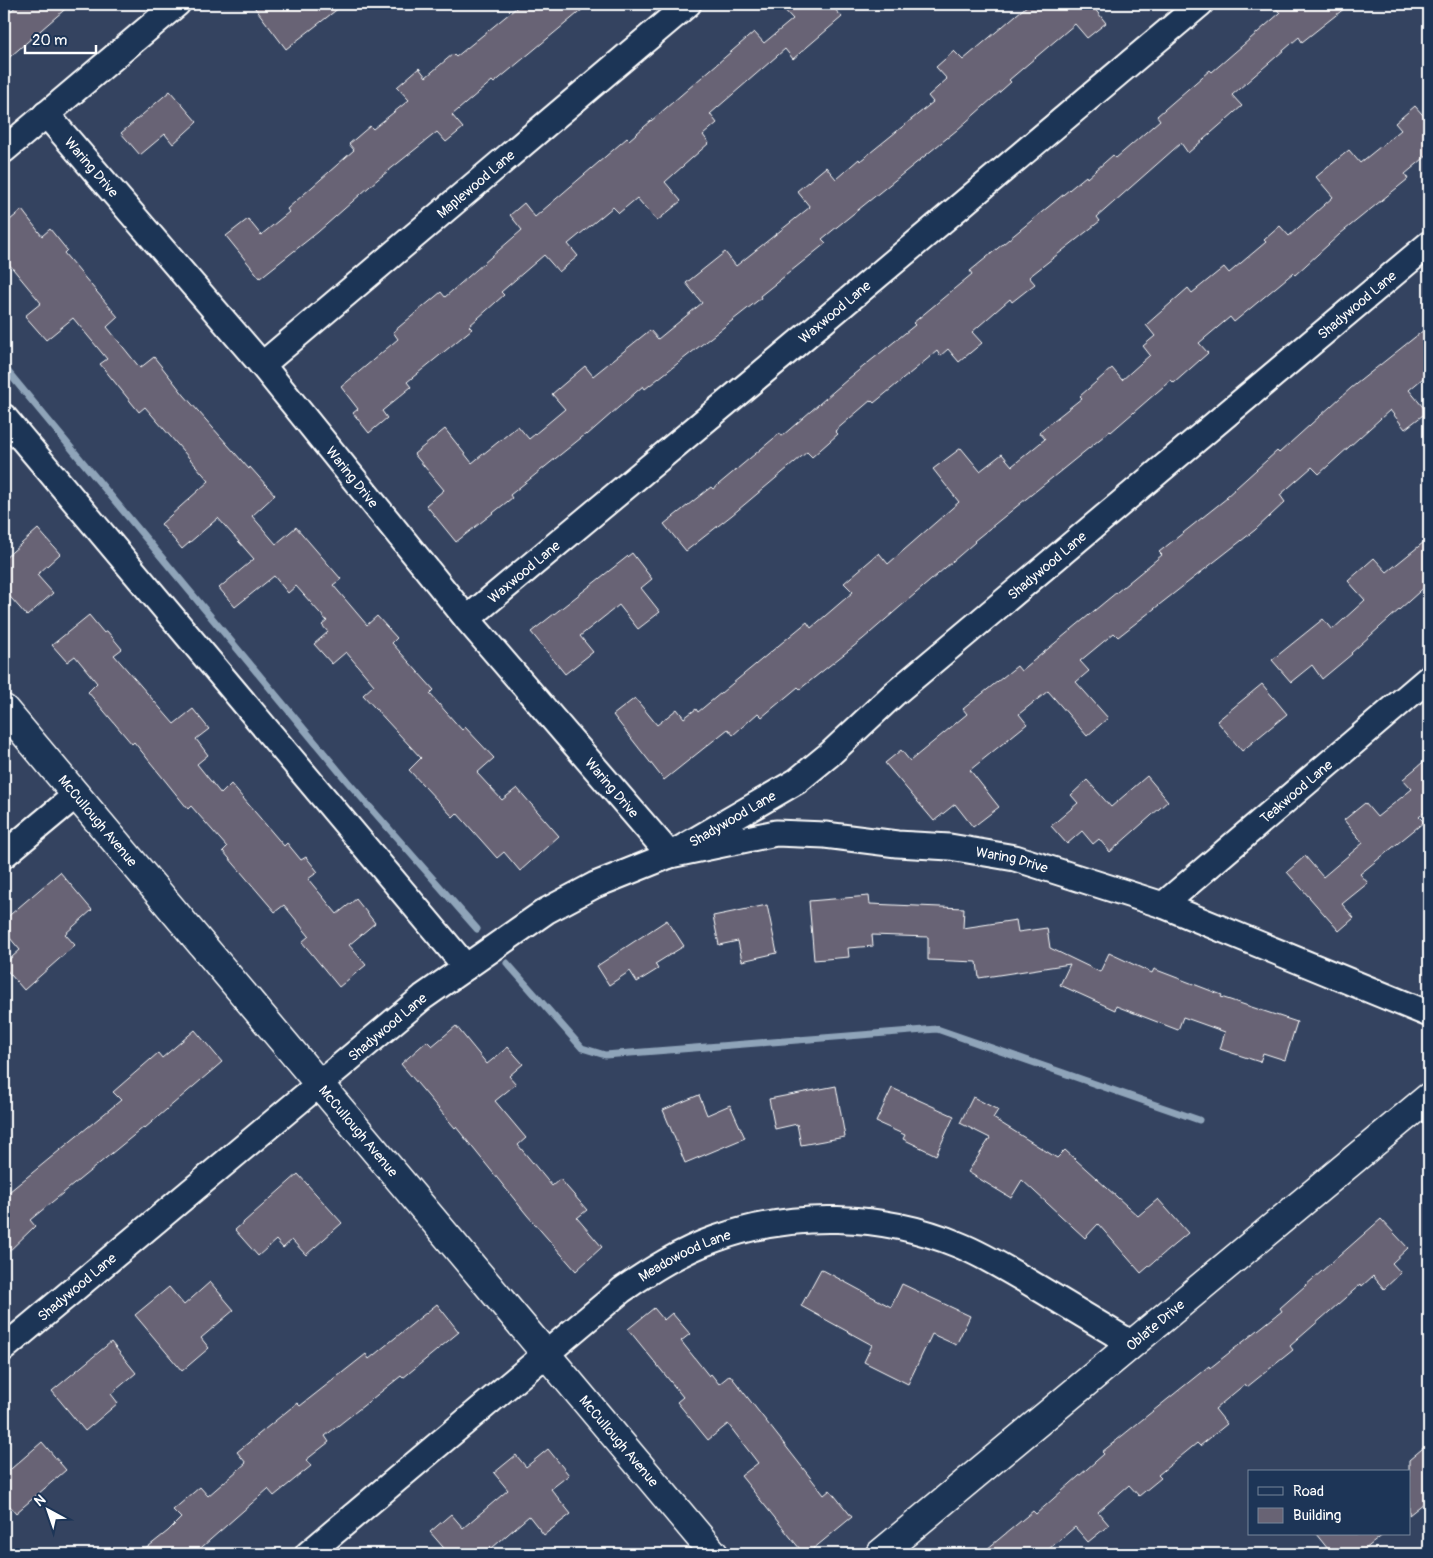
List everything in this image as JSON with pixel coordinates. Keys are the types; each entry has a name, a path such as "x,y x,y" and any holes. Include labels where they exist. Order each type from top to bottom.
{"main road":[{"name":"McCullough Avenue","path":"4,709 714,1554"},
{"name":"Oblate Drive","path":"880,1554 1429,1097"}],"street":[{"path":"4,150 176,4"},
{"name":"Maplewood Lane","path":"262,365 688,4"},
{"name":"Waxwood Lane","path":"467,618 756,378 1200,4"},
{"name":"Waring Drive","path":"46,114 262,365 467,618 670,855 776,833 825,835 897,844 950,847 1015,858 1163,905 1429,1014"},
{"name":"Shadywood Lane","path":"4,1348 423,997 546,911 595,885 670,855 797,781 830,754 894,694 1429,244"},
{"path":"4,416 466,967"},
{"name":"Teakwood Lane","path":"1163,905 1429,678"},
{"path":"4,855 76,795"},
{"name":"Meadowood Lane","path":"308,1554 622,1290 651,1270 682,1253 715,1239 749,1229 784,1222 820,1219 855,1220 890,1225 924,1233 958,1244 990,1260 1132,1344"}],"building":[{"path":"19,4 71,4 4,62 4,17"},
{"path":"252,4 344,4 286,49"},
{"path":"521,4 589,4 494,83 492,81 452,115 463,128 446,142 437,132 260,278 226,236 248,219 261,235 289,212 287,209 354,150 349,144 370,126 373,129 409,100 397,87 419,68 426,77 453,54 456,57"},
{"path":"779,4 830,4 842,17 793,59 785,49 710,114 717,123 703,135 709,143 665,182 681,201 657,221 637,198 619,213 613,207 568,244 578,256 559,272 544,255 501,292 504,295 469,326 472,329 407,382 411,387 382,411 387,418 369,433 353,413 358,409 341,387 398,339 393,332 441,292 445,297 522,230 510,215 524,203 535,217 627,138 629,140 754,32 764,43 793,19"},
{"path":"1029,4 1099,4 1094,8 1106,23 1087,38 1075,24 1009,80 1011,82 957,130 822,239 826,243 760,296 761,298 645,389 643,386 587,435 510,495 512,498 456,542 426,505 444,490 414,454 445,429 472,463 518,426 529,439 565,409 552,394 585,366 593,376 650,330 658,339 702,303 686,283 725,252 736,266 810,207 797,191 826,167 836,179 859,159 860,161 933,102 928,96 947,79 936,67 954,51 963,60"},
{"path":"1272,4 1350,4 1302,42 1299,37 1232,95 1242,106 1188,153 1181,143 1097,217 1100,221 1029,277 1035,284 1012,302 1010,299 972,332 982,343 959,362 948,349 940,356 937,351 874,403 871,400 835,431 838,434 812,457 807,452 686,551 664,524 711,487 713,489 779,434 782,436 915,325 913,323 972,274 970,271 1113,155 1116,158 1160,120 1157,116 1210,70 1212,72 1280,13"},
{"path":"170,91 197,122 173,144 165,134 140,155 121,133"},
{"path":"1415,106 1429,122 1429,154 1405,174 1408,179 1340,234 1295,275 1293,273 1234,322 1230,317 1199,343 1208,353 1174,383 1171,380 1111,432 974,541 863,639 800,689 798,687 762,717 758,713 733,735 728,729 664,780 613,715 635,698 657,725 677,709 684,718 696,709 698,712 807,622 811,628 853,592 844,583 879,553 888,564 959,502 933,469 961,448 980,471 1002,454 1012,466 1045,439 1039,432 1082,398 1080,396 1112,368 1122,380 1150,355 1143,346 1155,336 1146,325 1188,288 1192,293 1224,267 1229,273 1266,242 1264,240 1280,226 1289,236 1333,197 1316,177 1349,150 1360,163 1401,130 1395,123"},
{"path":"22,210 42,236 50,229 67,250 64,253 118,317 107,327 140,368 154,357 184,395 249,469 250,467 275,495 252,516 276,544 296,527 341,579 333,585 367,625 377,616 397,638 392,643 434,690 430,694 462,730 465,727 494,758 477,773 502,800 517,788 559,836 520,871 504,852 497,858 457,813 453,817 409,770 421,758 363,695 374,685 346,652 332,664 314,644 328,632 322,625 327,621 296,586 288,593 274,576 235,607 219,588 254,559 218,518 182,549 161,524 209,481 145,407 139,412 100,364 107,359 73,318 46,340 25,316 41,303 4,258 4,225"},
{"path":"1429,326 1429,373 1409,390 1427,412 1405,429 1390,410 1319,474 1312,467 1280,495 1285,502 1255,530 1118,637 1114,633 1080,661 1089,671 1076,682 1108,718 1087,736 1048,691 1019,714 1027,724 970,770 999,807 973,827 955,804 934,821 885,763 901,750 910,761 967,714 963,709 1017,666 1021,671 1162,555 1159,552 1227,498 1277,451 1279,453 1351,388"},
{"path":"38,529 60,554 37,575 53,593 27,616 4,590 4,559"},
{"path":"1429,538 1429,583 1322,679 1312,665 1291,682 1272,660 1323,619 1332,630 1365,600 1348,581 1374,558 1387,572"},
{"path":"632,553 652,579 641,588 660,612 638,629 619,605 580,636 593,652 565,674 531,632"},
{"path":"89,615 104,633 107,631 122,649 114,655 174,724 193,709 209,729 196,739 208,755 197,764 221,794 231,784 284,846 287,843 301,860 306,857 318,872 308,879 337,914 356,899 375,923 349,945 366,965 339,987 302,942 309,936 284,905 275,912 223,851 227,847 191,806 188,809 134,742 132,744 88,692 97,683 75,656 67,662 52,645"},
{"path":"1262,684 1287,714 1242,751 1217,721"},
{"path":"1429,757 1429,810 1419,817 1424,822 1360,874 1368,883 1342,904 1354,918 1339,931 1287,872 1305,856 1323,877 1363,843 1344,820 1365,803 1377,817 1412,789 1403,779"},
{"path":"1147,776 1168,801 1110,852 1099,839 1093,844 1082,831 1067,844 1051,826 1078,803 1071,795 1087,780 1111,807"},
{"path":"60,872 92,910 65,934 75,945 24,990 4,967 4,964 20,950 4,931 4,920"},
{"path":"869,896 870,904 964,908 963,928 1016,920 1018,932 1047,928 1050,948 1100,972 1109,953 1152,973 1154,969 1222,995 1221,997 1297,1022 1285,1060 1263,1053 1260,1062 1220,1049 1225,1032 1183,1017 1178,1030 1116,1006 1115,1010 1060,985 1070,964 979,978 977,962 928,960 928,937 872,935 873,946 848,948 849,957 814,960 809,901"},
{"path":"767,905 777,953 742,961 738,941 719,945 713,916"},
{"path":"667,920 684,946 655,964 658,969 637,982 630,971 609,985 597,966"},
{"path":"456,1026 487,1064 508,1047 523,1064 509,1076 516,1084 495,1101 526,1138 518,1145 552,1186 560,1179 587,1210 577,1218 602,1247 576,1271 401,1064 427,1041 432,1046"},
{"path":"195,1030 222,1062 145,1128 30,1220 35,1226 4,1256 4,1196 121,1100 113,1092 158,1053 162,1058"},
{"path":"836,1086 845,1137 801,1145 797,1124 775,1129 769,1099"},
{"path":"892,1088 954,1116 936,1155 903,1139 905,1135 876,1122"},
{"path":"699,1095 707,1115 730,1105 745,1138 685,1163 663,1110"},
{"path":"973,1097 998,1110 993,1118 1057,1158 1065,1150 1138,1216 1158,1199 1188,1233 1141,1273 1098,1224 1085,1238 1022,1180 1011,1198 968,1172 990,1138 960,1123"},
{"path":"298,1174 342,1223 306,1255 292,1240 283,1248 276,1240 258,1256 235,1230"},
{"path":"1381,1219 1408,1248 1392,1263 1401,1273 1384,1289 1373,1276 1362,1286 1361,1284 1290,1346 1293,1350 1247,1387 1245,1384 1215,1409 1227,1424 1200,1446 1197,1443 1158,1475 1161,1478 1139,1496 1129,1485 1098,1512 1109,1525 1088,1542 1075,1527 1043,1554 981,1554 1033,1511 1036,1514 1104,1454 1102,1452 1209,1366 1210,1368 1282,1311 1280,1308"},
{"path":"821,1269 891,1307 902,1284 970,1316 956,1345 932,1334 908,1384 864,1362 872,1345 801,1306"},
{"path":"210,1282 234,1310 201,1338 209,1348 182,1371 135,1315 169,1287 184,1305"},
{"path":"437,1304 459,1332 403,1378 401,1376 325,1436 329,1442 306,1460 311,1466 274,1496 268,1489 194,1554 139,1554 181,1518 173,1510 200,1487 208,1496 246,1463 237,1452 297,1403 300,1406 366,1354 369,1359"},
{"path":"654,1308 664,1320 672,1313 690,1334 681,1341 709,1376 711,1374 719,1384 730,1375 824,1495 830,1490 852,1517 807,1554 804,1554 741,1476 758,1463 728,1424 708,1440 677,1402 683,1397 628,1329"},
{"path":"111,1342 136,1373 111,1394 118,1403 85,1431 52,1391"},
{"path":"42,1442 66,1470 16,1513 4,1499 4,1475"},
{"path":"1429,1443 1429,1499 1410,1514 1410,1470 1409,1460"},
{"path":"548,1449 569,1475 551,1489 571,1514 544,1535 529,1516 485,1554 449,1554 430,1532 451,1514 463,1528 508,1490 494,1473 516,1455 526,1467"},
{"path":"1318,1536 1382,1536 1359,1554 1332,1554"}],"waterway":[{"path":"4,367 347,781 477,929"},
{"path":"507,963 582,1048 605,1055 937,1029 1199,1120"}]}
